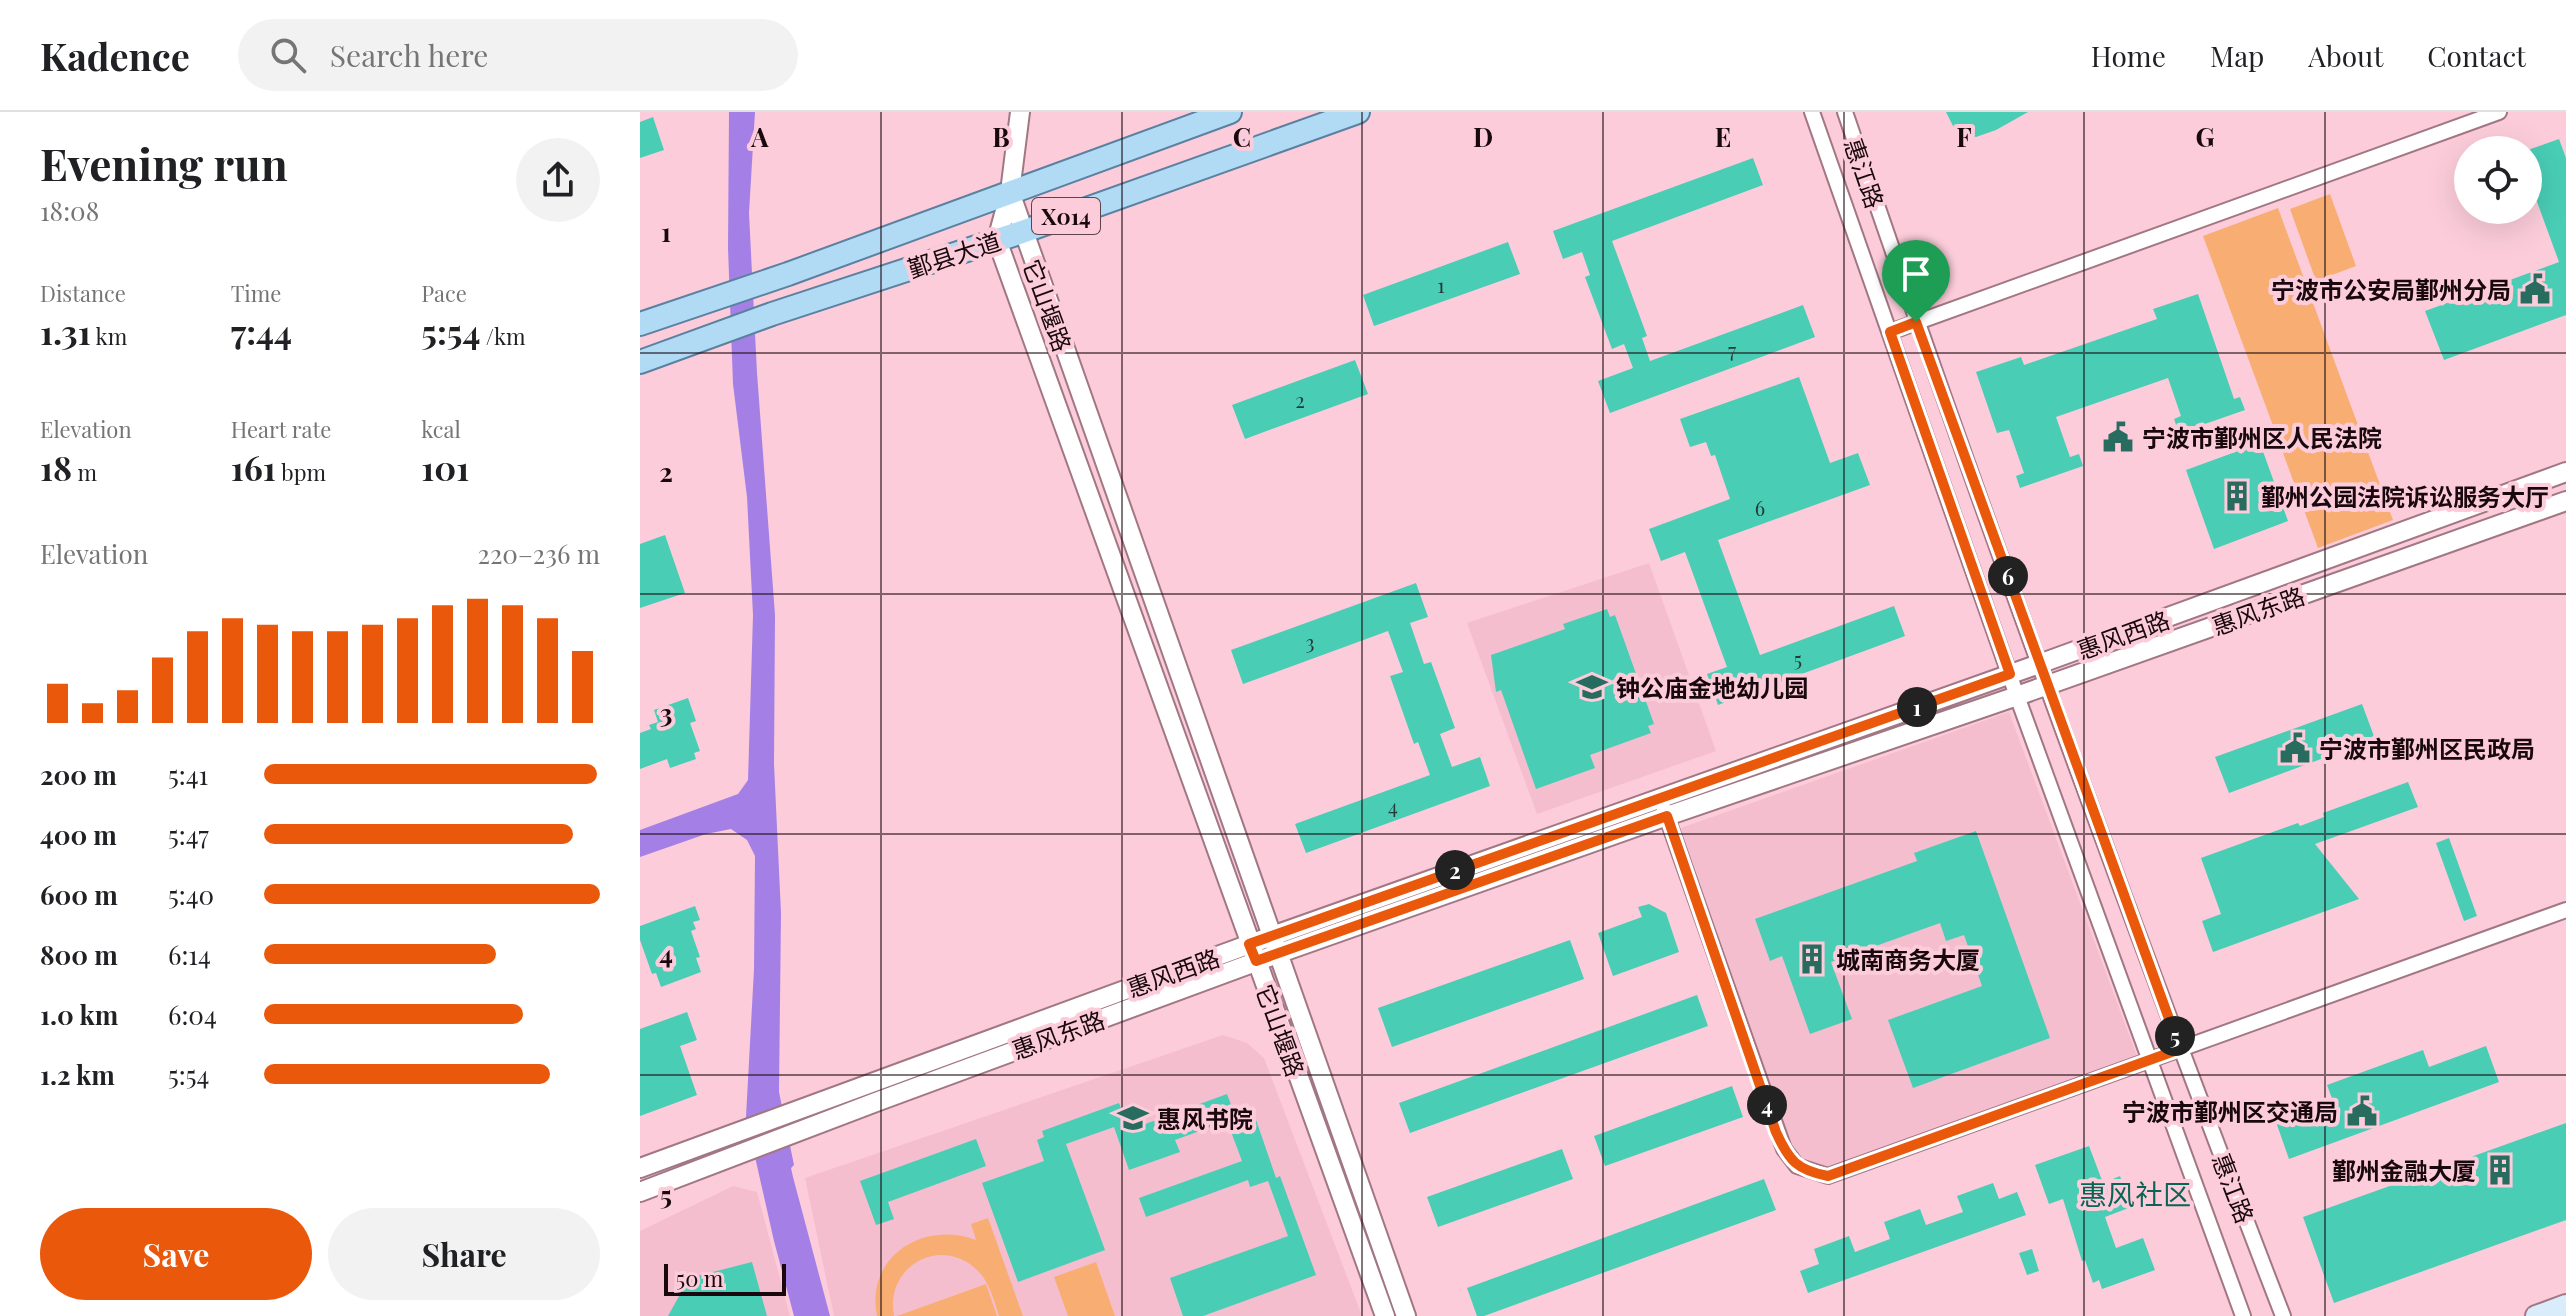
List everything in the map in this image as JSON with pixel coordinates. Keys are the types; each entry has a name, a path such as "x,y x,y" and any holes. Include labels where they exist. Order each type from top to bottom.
{"main road":[{"name":"鄞县大道","path":"640,324 788,274 1230,112"},
{"name":"鄞县大道","path":"640,362 772,314 1022,232 1358,112"},
{"path":"2536,1316 2566,1305"}],"street":[{"path":"1010,192 1020,112"},
{"name":"惠江路","path":"1812,112 2017,696 2243,1316"},
{"name":"惠江路","path":"1845,112 1916,322 2039,664 2180,1049 2283,1316"},
{"path":"1890,332 2499,112"},
{"name":"它山堰路","path":"1010,192 1406,1316"},
{"name":"它山堰路","path":"1010,192 997,240 1385,1316"},
{"name":"惠风西路","path":"1275,945 1660,797 2039,664 2566,472"},
{"name":"惠风东路","path":"640,1192 1252,953 2017,696 2566,501"},
{"path":"1660,797 1776,1132 1797,1166 1828,1176 2566,910"},
{"name":"惠风西路","path":"640,1168 1252,953"}],"shaded area":[{"path":"729,112 755,112 749,213 775,615 774,764 781,913 779,1092 794,1165 791,1168 793,1177 830,1316 794,1316 746,1117 754,969 755,856 747,840 731,829 706,834 640,857 640,830 738,794 748,780 753,615 747,497 733,384 728,248"},
{"path":"2330,194 2356,266 2316,281 2290,209"},
{"path":"2278,208 2393,520 2318,548 2203,236"},
{"name":"钟公庙金地幼儿园","path":"1649,563 1716,751 1537,814 1467,623"},
{"path":"2009,712 2137,1056 1833,1167 1800,1160 1789,1144 1678,829"},
{"name":"惠风书院","path":"1223,1035 1247,1043 1264,1058 1362,1316 834,1316 805,1178"},
{"path":"733,1186 757,1192 790,1316 640,1316 640,1231"},
{"path":"988,1218 1023,1316 999,1316 991,1292 978,1271 964,1260 948,1255 919,1261 907,1270 893,1298 894,1316 877,1316 876,1295 880,1276 902,1248 936,1235 956,1235 976,1240 971,1224"},
{"path":"1096,1262 1115,1316 1068,1316 1054,1277"},
{"path":"986,1284 997,1316 897,1316"}],"building":[{"path":"1946,112 2028,112 1976,137 1955,130"},
{"path":"653,117 664,150 640,158 640,122"},
{"path":"2559,139 2566,158 2566,315 2444,360 2425,311 2559,262 2542,215 2542,145"},
{"path":"1753,158 1763,185 1612,241 1647,336 1642,338 1650,361 1803,305 1815,337 1610,413 1598,381 1633,368 1624,344 1612,349 1585,277 1590,275 1582,252 1563,259 1553,231"},
{"path":"1508,242 1520,274 1374,326 1363,295"},
{"path":"2198,294 2234,399 2240,397 2245,410 2179,433 2174,419 2181,416 2168,378 2056,417 2070,457 2079,454 2083,466 2020,488 2016,476 2024,473 2009,430 1997,433 1976,372 2021,357 2024,365 2157,319 2153,309"},
{"path":"1355,360 1368,394 1245,439 1232,405"},
{"path":"1799,377 1830,463 1858,453 1870,485 1718,540 1760,655 1894,606 1905,636 1718,705 1707,674 1727,667 1685,552 1661,561 1649,529 1730,499 1715,455 1711,456 1706,442 1690,447 1680,419"},
{"name":"鄞州公园法院诉讼服务大厅","path":"2260,443 2288,521 2214,549 2186,470"},
{"path":"665,535 685,593 640,608 640,544"},
{"path":"1416,583 1428,617 1410,623 1424,664 1431,662 1455,728 1440,734 1452,767 1480,757 1490,786 1306,853 1295,824 1430,775 1418,742 1414,744 1390,676 1403,672 1388,631 1243,684 1231,650"},
{"path":"1607,609 1610,617 1615,615 1654,724 1648,726 1651,733 1590,755 1595,768 1536,789 1501,690 1496,692 1491,655 1565,629 1563,624"},
{"path":"688,698 696,721 690,723 700,751 694,753 696,759 670,768 667,759 640,769 640,733 658,722 654,710"},
{"name":"宁波市鄞州区民政局","path":"2362,704 2375,739 2229,793 2215,757"},
{"path":"2408,782 2418,807 2315,844 2359,899 2213,952 2202,921 2221,914 2201,858 2298,823 2300,826 2324,817 2323,813"},
{"name":"城南商务大厦","path":"1976,831 2050,1038 1913,1088 1888,1020 1982,986 1964,935 1946,941 1940,923 1831,962 1852,1019 1810,1034 1782,956 1770,961 1755,919 1917,861 1914,853"},
{"path":"2449,838 2477,916 2464,921 2436,843"},
{"path":"1649,904 1666,913 1679,952 1613,976 1598,933 1642,917 1638,907"},
{"path":"695,906 700,920 693,922 696,929 691,931 700,957 696,958 701,972 661,987 656,973 652,974 640,940 640,926"},
{"path":"1570,940 1584,979 1392,1047 1378,1008"},
{"path":"1697,995 1708,1026 1410,1133 1399,1103"},
{"path":"687,1012 697,1040 680,1046 697,1095 640,1116 640,1029"},
{"name":"宁波市鄞州区交通局","path":"2486,1046 2499,1082 2289,1159 2276,1122 2333,1101 2327,1085 2423,1050 2429,1067"},
{"path":"1732,1086 1743,1117 1605,1166 1594,1136"},
{"path":"1227,1094 1236,1118 1253,1111 1276,1178 1280,1176 1316,1275 1203,1316 1183,1316 1170,1278 1288,1236 1268,1181 1250,1187 1248,1180 1146,1217 1139,1198 1242,1161 1227,1121 1175,1140 1180,1152 1129,1170 1114,1127 1066,1144 1105,1250 1018,1282 982,1183 1044,1161 1037,1140 1044,1137 1042,1131 1119,1103 1121,1108 1129,1105 1137,1127"},
{"name":"鄞州金融大厦","path":"2566,1123 2566,1220 2334,1303 2303,1217"},
{"path":"976,1139 986,1166 888,1202 894,1219 876,1225 860,1181"},
{"path":"2089,1146 2103,1183 2120,1176 2131,1207 2105,1217 2116,1248 2143,1238 2155,1270 2102,1289 2099,1280 2093,1283 2085,1260 2082,1261 2063,1199 2049,1204 2035,1165"},
{"path":"1562,1149 1573,1179 1438,1227 1427,1197"},
{"path":"1764,1179 1776,1210 1477,1316 1467,1288"},
{"path":"1993,1183 1999,1199 2017,1192 2026,1215 1808,1293 1800,1271 1819,1264 1814,1249 1849,1236 1855,1252 1890,1239 1884,1222 1920,1209 1926,1225 1963,1212 1957,1196"},
{"path":"2032,1249 2039,1271 2027,1275 2019,1253"},
{"path":"752,1262 767,1316 668,1316 689,1278"}],"place":[{"name":"宁波市公安局鄞州分局","path":"2535,289"},
{"name":"宁波市鄞州区人民法院","path":"2118,437"},
{"name":"鄞州公园法院诉讼服务大厅","path":"2237,496"},
{"name":"钟公庙金地幼儿园","path":"1592,687"},
{"name":"宁波市鄞州区民政局","path":"2295,748"},
{"name":"城南商务大厦","path":"1812,959"},
{"name":"宁波市鄞州区交通局","path":"2362,1111"},
{"name":"惠风书院","path":"1133,1118"},
{"name":"鄞州金融大厦","path":"2500,1170"}],"district":[{"name":"惠风社区","path":"2135,1193"}],"route":[{"path":"1916,322 2180,1049 1828,1176 1812,1173 1797,1166 1776,1132 1667,816 1256,961 1249,944 2010,674 1890,332 1916,322"}]}
